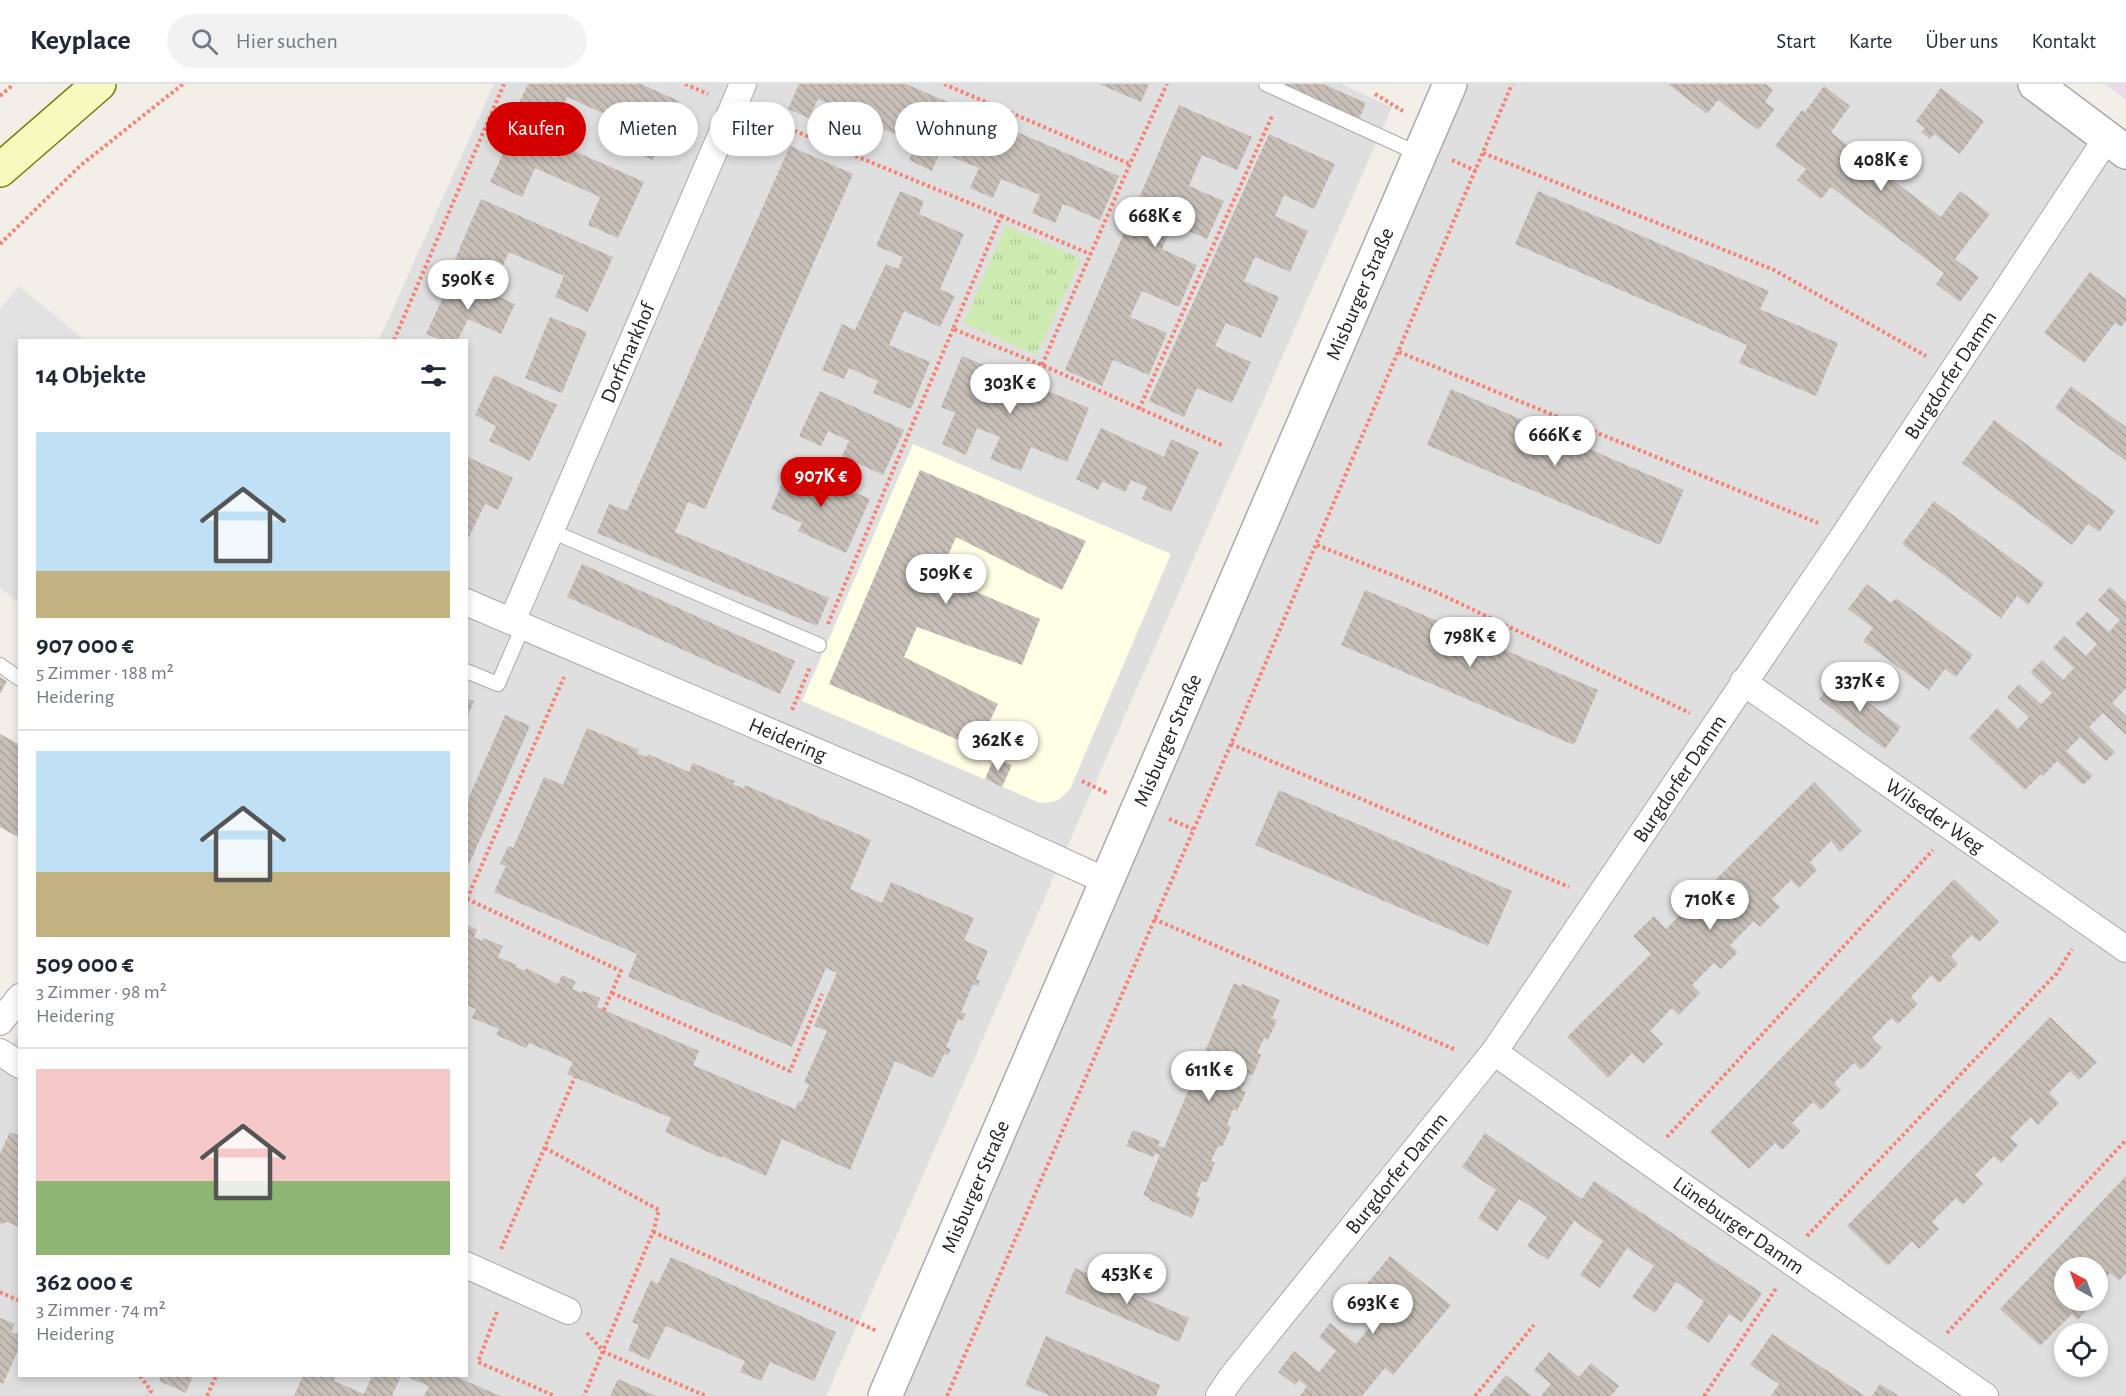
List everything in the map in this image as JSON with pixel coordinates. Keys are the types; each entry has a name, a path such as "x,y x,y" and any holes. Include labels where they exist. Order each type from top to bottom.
{"main road":[{"path":"0,170 99,84"}],"street":[{"name":"Misburger Straße","path":"885,1396 1421,155 1441,87"},
{"path":"2051,92 2117,145"},
{"name":"Dorfmarkhof","path":"517,623 551,531 738,95"},
{"name":"Burgdorfer Damm","path":"1218,1396 1494,1052 1952,372 2117,145"},
{"name":"Heidering","path":"468,603 909,791 1106,880"},
{"name":"Wilseder Weg","path":"1743,682 2126,950"},
{"path":"0,1023 18,1000"},
{"path":"0,1052 18,1064"},
{"name":"Lüneburger Damm","path":"1494,1052 1985,1396"},
{"path":"468,1266 568,1311"}],"lane":[{"path":"1266,84 1421,155"},
{"path":"551,531 819,645"},
{"path":"468,672 498,684 517,623"},
{"path":"0,665 18,678"}],"path":[{"path":"0,96 14,84"},
{"path":"0,244 81,165 183,84"},
{"path":"394,339 504,84"},
{"path":"944,84 1130,164"},
{"path":"1042,365 1167,84"},
{"path":"947,1396 1317,545 1512,84"},
{"path":"1139,409 1283,92"},
{"path":"738,95 1001,216 1090,254"},
{"path":"1483,153 1774,270 1952,372"},
{"path":"781,736 1001,216"},
{"path":"953,329 1042,365 1224,446"},
{"path":"1399,352 1845,534"},
{"path":"1317,545 1438,593 1715,725"},
{"path":"468,897 576,649"},
{"path":"1231,744 1598,899"},
{"path":"1082,781 1114,796"},
{"path":"1162,816 1194,829"},
{"path":"1646,1160 1953,828"},
{"path":"468,899 621,971 604,1010"},
{"path":"1154,919 1452,1049 1494,1052"},
{"path":"1704,1396 1790,1260 2057,973 2089,922"},
{"path":"612,993 790,1071 822,994"},
{"path":"555,1396 478,1362 499,1306 490,1275 575,1077"},
{"path":"1926,1355 2126,1140"},
{"path":"545,1148 659,1210 654,1232 584,1396"},
{"path":"654,1232 877,1331"},
{"path":"0,1292 18,1300"},
{"path":"1475,1396 1534,1325"},
{"path":"604,1352 706,1396"},
{"path":"141,1377 151,1390 148,1396"},
{"path":"207,1396 216,1377"}],"shaded area":[{"path":"494,84 1341,84 1392,107 826,1396 0,1396 0,1060 18,1036 18,1377 468,1377 468,339 379,339"},
{"path":"1452,84 2035,84 2126,152 2126,1396 885,1396"},
{"path":"2105,84 2126,84 2126,100"},
{"path":"19,286 83,339 18,339 18,598 16,601 0,588 0,309"},
{"path":"913,444 1171,554 1070,789 1060,799 1040,803 802,701"}],"green space":[{"path":"1006,225 1081,259 1036,355 964,323"}],"building":[{"path":"528,84 641,84 679,101 598,102 598,111 586,106 586,102 578,102 567,97 565,102 519,102"},
{"path":"799,84 906,84 948,102 895,102 895,134 883,129 883,102 825,102 818,99 817,102 807,102 807,117 795,112 795,102 791,102"},
{"path":"1099,84 1149,84 1141,102"},
{"path":"1279,84 1323,84 1366,103 1359,119"},
{"path":"1668,84 1766,84 1773,90 1765,102 1775,109 1758,130 1718,100 1707,114"},
{"path":"1824,86 1850,106 1831,132 1865,159 1871,150 1900,172 1894,181 1941,217 1960,191 1990,214 1955,259 1979,277 1960,302 1936,284 1944,273 1831,187 1821,199 1797,180 1806,169 1775,146 1802,110 1805,112"},
{"path":"1941,88 1984,121 1960,154 1934,134 1930,139 1921,132 1925,128 1916,121"},
{"path":"1179,105 1252,137 1237,170 1202,155 1189,186 1224,201 1207,239 1173,224 1162,249 1197,265 1179,307 1142,291 1130,317 1167,333 1149,375 1113,360 1102,386 1065,370"},
{"path":"1018,132 1119,176 1100,220 1063,204 1055,223 1032,213 1040,195 1001,179 993,198 970,188 979,168 950,156 1018,156"},
{"path":"1269,134 1335,164 1314,209 1284,195 1275,216 1308,231 1290,272 1255,257 1244,281 1279,297 1261,338 1226,323 1215,346 1251,362 1232,403 1197,388 1184,417 1149,401"},
{"path":"795,148 807,154 807,156 812,156 853,174 705,509 688,502 675,532 829,598 817,626 597,533 609,504 627,511 786,156 795,156"},
{"path":"502,156 586,156 644,182 618,238 588,225 600,197 535,168 522,197 490,182"},
{"path":"911,156 938,156 932,171 909,160"},
{"path":"900,191 924,201 919,214 964,234 940,289 955,296 940,327 904,311 889,345 930,362 911,409 873,393 878,381 849,368 844,379 822,370 842,324 855,330 886,264 898,269 903,257 876,246"},
{"path":"1538,191 1769,291 1760,309 1838,343 1816,396 1739,363 1747,345 1515,244"},
{"path":"481,199 613,257 588,312 555,297 564,276 509,252 497,278 455,259"},
{"path":"2090,272 2126,299 2126,321 2121,327 2115,323 2084,363 2044,333"},
{"path":"453,276 515,304 501,334 468,319 458,339 438,339 426,334"},
{"path":"550,317 587,332 562,393 525,378"},
{"path":"962,356 1089,408 1067,462 1031,447 1021,471 990,459 1000,437 977,428 966,455 942,444 955,413 941,407"},
{"path":"494,375 557,405 530,461 489,441 496,426 475,415"},
{"path":"2071,386 2126,427 2126,461 2055,408"},
{"path":"1451,389 1684,490 1660,545 1427,445"},
{"path":"820,391 904,430 883,475 842,456 849,441 828,431 821,446 799,436"},
{"path":"1994,420 2115,511 2099,532 2088,524 2072,545 1962,463"},
{"path":"1101,428 1164,457 1171,439 1199,452 1171,512 1142,499 1147,487 1131,480 1125,492 1102,481 1098,490 1076,479"},
{"path":"468,457 513,478 498,510 485,504 468,539"},
{"path":"790,464 870,499 846,553 798,531 802,523 771,509"},
{"path":"920,470 1086,541 1062,590 956,537 939,576 1040,619 1022,665 917,627 904,657 998,704 977,748 829,684"},
{"path":"1934,501 2044,583 2028,605 2017,596 2001,618 1902,544"},
{"path":"582,564 795,661 780,694 567,597"},
{"path":"1867,584 1891,603 1896,598 1973,655 1956,677 1945,669 1929,690 1863,641 1873,628 1848,609"},
{"path":"2110,587 2126,602 2126,688 2112,703 2126,716 2126,735 2103,713 2089,727 2115,752 2106,761 2080,737 2066,751 2093,776 2083,785 2057,761 2025,790 1969,738 1997,708 2018,729 2029,717 2007,697 2019,684 2041,704 2052,693 2030,672 2042,660 2063,680 2074,668 2053,648 2064,636 2086,656 2097,644 2075,624 2087,612 2109,632 2120,620 2098,600"},
{"path":"1365,590 1598,690 1574,745 1341,645"},
{"path":"0,677 7,681 0,694"},
{"path":"1835,678 1901,727 1885,749 1819,699"},
{"path":"468,699 474,701 468,716"},
{"path":"505,715 530,726 468,866 468,799"},
{"path":"587,728 639,750 637,753 647,757 648,754 689,772 693,763 735,781 733,784 744,789 745,785 871,840 850,889 882,903 891,882 974,918 964,940 988,951 976,979 980,981 978,986 973,984 961,1012 966,1014 962,1021 958,1019 946,1047 951,1049 948,1055 944,1054 933,1078 895,1061 850,1170 782,1139 766,1176 722,1156 721,1158 665,1132 671,1118 567,1074 573,1062 529,1043 526,1048 496,1035 499,1029 472,1018 476,1009 468,1006 468,925 477,930 474,937 503,946 498,957 517,965 516,967 525,971 526,968 558,984 562,975 569,978 576,982 572,989 600,998 597,1007 699,1051 693,1065 795,1109 809,1085 804,1082 827,1031 814,1026 837,973 826,968 792,1047 628,977 637,954 494,892 506,866 500,864 508,846 513,848 544,777 563,785"},
{"path":"0,734 18,744 18,837 0,827"},
{"path":"994,758 1012,765 1002,787 985,779"},
{"path":"1814,782 1862,831 1840,852 1831,841 1810,862 1817,870 1799,888 1791,880 1772,899 1780,907 1760,927 1754,921 1730,945 1738,952 1721,969 1714,963 1692,985 1700,993 1679,1015 1672,1008 1650,1031 1663,1044 1643,1064 1632,1053 1608,1078 1567,1037 1651,954 1633,936 1654,916 1666,929"},
{"path":"1279,790 1512,891 1488,946 1255,845"},
{"path":"1954,879 1999,922 1979,942 1971,935 1951,956 1958,964 1939,983 1931,975 1911,997 1918,1004 1898,1024 1891,1018 1872,1038 1882,1048 1861,1070 1854,1063 1834,1083 1841,1090 1821,1110 1813,1102 1792,1123 1801,1131 1782,1150 1775,1143 1749,1169 1710,1132"},
{"path":"1234,983 1241,986 1242,984 1280,1000 1272,1018 1277,1020 1268,1040 1264,1038 1257,1053 1261,1055 1253,1075 1248,1074 1241,1090 1246,1092 1237,1111 1233,1109 1227,1125 1231,1127 1222,1147 1218,1146 1211,1161 1215,1163 1207,1182 1202,1181 1196,1196 1200,1198 1192,1218 1149,1200 1150,1198 1143,1195 1160,1155 1155,1153 1153,1157 1126,1146 1133,1130 1160,1141 1158,1146 1164,1148"},
{"path":"2050,1017 2097,1062 2079,1080 2070,1071 2049,1093 2059,1103 2038,1125 2031,1117 2010,1138 2018,1145 2001,1163 1994,1156 1975,1175 1983,1184 1963,1205 1956,1198 1932,1222 1939,1229 1919,1249 1912,1241 1888,1266 1847,1226"},
{"path":"10,1132 18,1135 18,1227 7,1222 0,1224 0,1154"},
{"path":"1485,1133 1582,1199 1594,1181 1762,1293 1742,1322 1729,1314 1709,1343 1686,1328 1704,1301 1676,1282 1655,1313 1632,1297 1654,1266 1627,1248 1600,1288 1580,1275 1603,1241 1574,1221 1548,1260 1527,1246 1547,1217 1519,1199 1497,1231 1478,1218 1496,1190 1462,1167"},
{"path":"2126,1176 2126,1273 2119,1281 2110,1273 2108,1275 2108,1257 2054,1257 2054,1311 2086,1311 2078,1320 2072,1314 2063,1323 2054,1323 2054,1332 2040,1346 2000,1309"},
{"path":"1390,1256 1451,1305 1393,1375 1385,1368 1362,1396 1300,1396 1307,1386 1299,1380 1295,1385 1278,1372 1294,1351 1319,1372 1336,1351 1319,1337 1330,1323 1356,1344 1372,1324 1346,1302 1358,1288 1361,1291"},
{"path":"671,1257 836,1332 814,1381 770,1362 761,1381 740,1372 745,1361 666,1326 649,1360 628,1350 639,1325 632,1322 651,1280 658,1284"},
{"path":"1075,1268 1189,1318 1179,1342 1065,1293"},
{"path":"0,1318 15,1324 11,1332 18,1334 18,1350 3,1384 0,1382"},
{"path":"1772,1334 1865,1396 1771,1396 1779,1384 1750,1365"},
{"path":"1046,1336 1160,1385 1156,1396 1050,1396 1025,1385"},
{"path":"1549,1352 1579,1377 1591,1363 1619,1386 1611,1396 1541,1396 1551,1384 1534,1370"},
{"path":"1506,1375 1532,1396 1489,1396"},
{"path":"161,1377 193,1377 186,1393 159,1381"},
{"path":"303,1377 336,1377 334,1381 364,1394 372,1377 401,1377 392,1396 294,1396"},
{"path":"407,1377 456,1377 501,1396 424,1396 429,1386"},
{"path":"618,1379 656,1396 610,1396"},
{"path":"1880,1384 1899,1396 1872,1396"}]}
